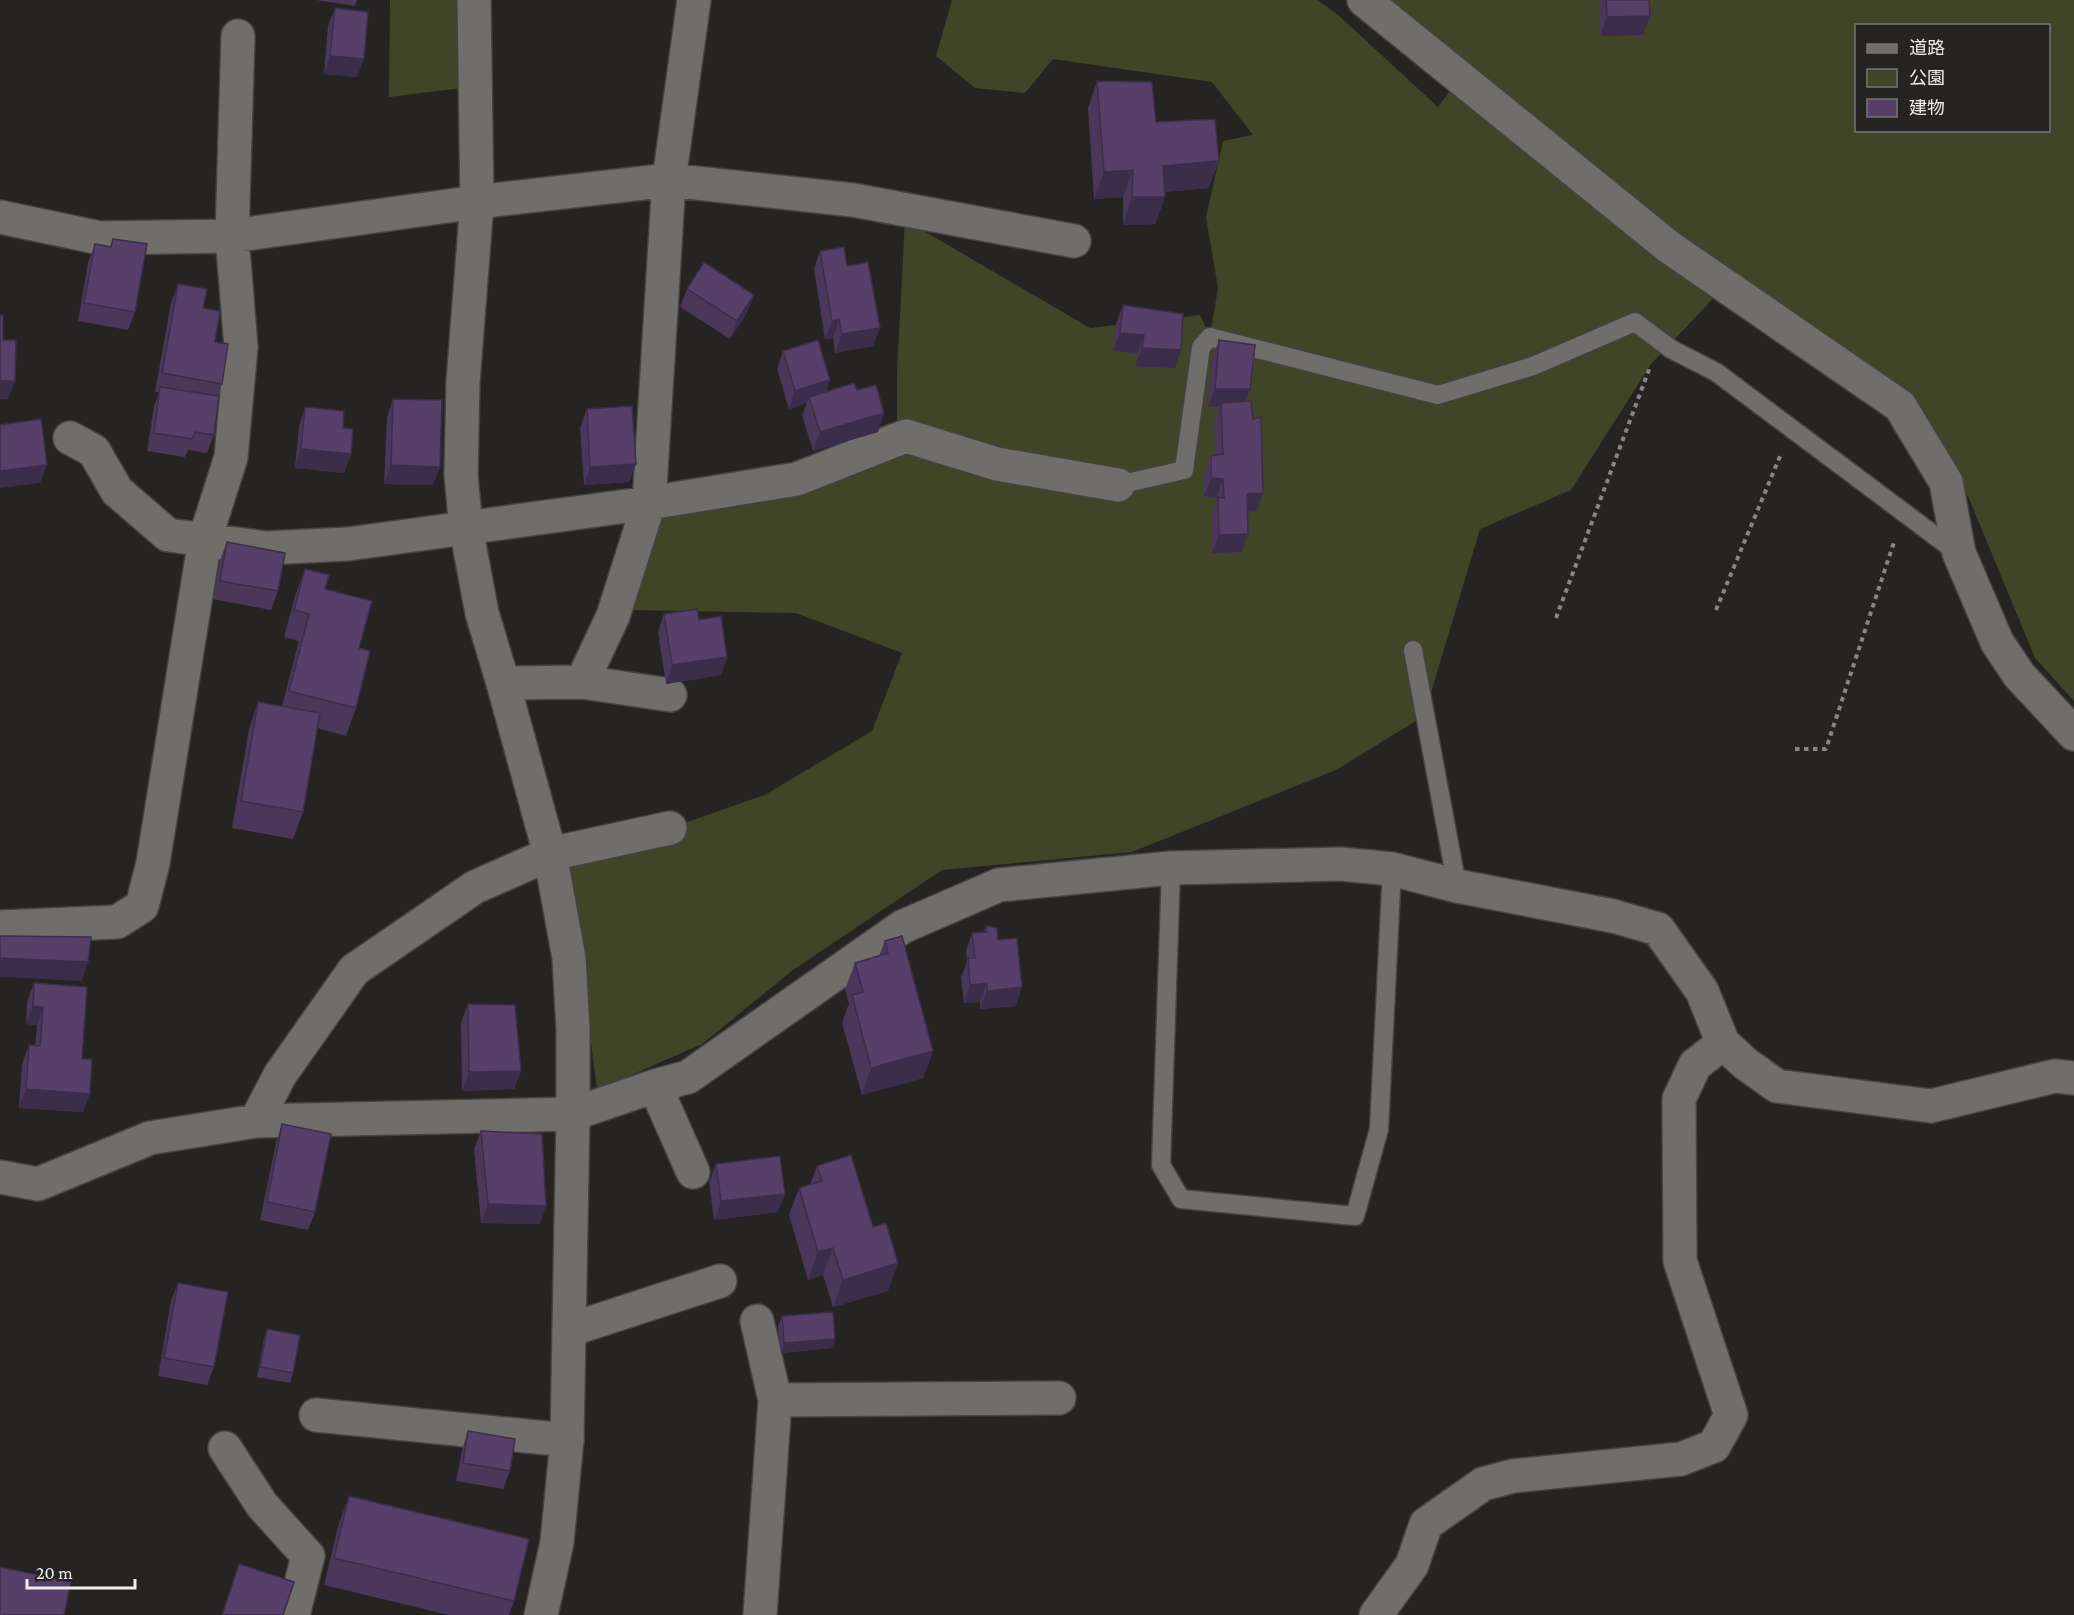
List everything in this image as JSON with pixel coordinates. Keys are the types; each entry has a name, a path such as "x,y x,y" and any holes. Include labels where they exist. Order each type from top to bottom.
{"street":[{"path":"474,0 477,202 463,382 461,475 465,528 482,613 550,854 569,958 573,1029 567,1440 557,1542 541,1615"},
{"path":"582,682 613,616 649,503 669,180 694,0"},
{"path":"1364,0 1669,247 1900,406 1946,482 1959,553 1997,642 2019,675 2074,734"},
{"path":"0,927 117,922 142,906 153,863 205,539 231,457 241,347 232,236 238,36"},
{"path":"0,217 100,238 232,236 477,202 669,180 853,200 1074,241"},
{"path":"70,438 94,451 117,491 168,535 266,548 348,544 649,503 797,480 906,436 998,464 1118,485"},
{"path":"503,683 582,682 670,695"},
{"path":"256,1121 280,1076 354,970 475,887 550,854 670,828"},
{"path":"0,1177 38,1184 150,1138 256,1121 573,1114 688,1077 902,927 999,885 1171,868 1341,864 1392,869 1457,886 1613,916 1658,930 1701,991 1723,1043 1746,1064 1777,1086 1931,1106 2055,1077 2074,1078"},
{"path":"1377,1615 1412,1565 1426,1524 1483,1484 1513,1476 1681,1459 1714,1446 1731,1415 1680,1262 1679,1099 1695,1065 1723,1043"},
{"path":"655,1086 693,1172"},
{"path":"569,1330 720,1281"},
{"path":"757,1321 775,1400 760,1615"},
{"path":"775,1400 1059,1398"},
{"path":"316,1415 567,1440"},
{"path":"225,1448 262,1505 308,1556 292,1615"}],"lane":[{"path":"1118,485 1184,470 1201,347 1210,337 1438,395 1533,366 1635,322 1671,349 1716,372 1959,553"},
{"path":"1413,650 1457,886"},
{"path":"1171,868 1161,1165 1181,1199 1355,1216 1379,1129 1392,869"}],"path":[{"path":"1556,618 1660,341"},
{"path":"1716,610 1791,428"},
{"path":"1795,749 1826,749 1904,513"}],"green space":[{"path":"390,0 459,0 462,88 389,97"},
{"path":"952,0 1317,0 1337,14 1438,107 1449,92 1725,286 1651,364 1571,490 1480,529 1424,716 1336,770 1132,852 942,870 793,970 702,1044 597,1090 568,860 765,795 872,731 902,653 796,613 631,610 650,493 897,439 897,372 905,220 1090,328 1200,315 1210,336 1218,288 1206,217 1223,141 1253,135 1212,82 1053,59 1025,93 975,88 936,56"},
{"path":"1346,0 2074,0 2074,701 2035,658 1968,496 1758,292 1407,35"}],"building":[{"path":"1606,0 1649,0 1650,16 1607,17"},
{"path":"335,8 368,12 364,59 330,56"},
{"path":"1097,81 1152,82 1156,122 1215,119 1219,161 1163,166 1165,197 1132,197 1133,170 1104,172"},
{"path":"113,239 147,244 135,312 84,303 95,244 111,247"},
{"path":"844,247 847,266 868,262 880,328 842,334 839,319 832,321 820,251"},
{"path":"704,262 754,295 737,321 687,289"},
{"path":"178,284 207,289 203,308 220,311 215,342 228,344 222,384 162,373"},
{"path":"1123,305 1183,314 1181,350 1142,348 1144,335 1120,333"},
{"path":"0,315 3,315 3,340 16,340 15,381 0,381"},
{"path":"818,340 830,380 795,391 783,351"},
{"path":"1219,340 1255,345 1250,389 1215,389"},
{"path":"854,383 857,390 876,385 884,413 820,432 809,397"},
{"path":"160,387 219,396 214,435 195,432 192,439 154,433"},
{"path":"393,399 442,400 440,467 391,465"},
{"path":"1251,401 1253,419 1261,417 1263,493 1247,494 1248,534 1219,535 1218,497 1224,498 1223,479 1211,478 1211,456 1223,454 1221,403"},
{"path":"632,406 636,464 590,467 587,409"},
{"path":"305,407 344,411 343,428 353,429 351,454 301,449"},
{"path":"41,419 47,465 0,471 0,425"},
{"path":"227,542 285,553 278,591 220,581"},
{"path":"305,569 329,575 325,589 372,601 359,648 370,651 356,708 289,691 309,614 294,610"},
{"path":"697,609 699,620 721,616 727,657 672,665 664,614"},
{"path":"258,702 320,713 303,812 241,801"},
{"path":"986,926 997,928 998,940 1017,938 1022,987 987,991 987,983 970,985 968,958 975,958 972,933 987,932"},
{"path":"0,936 91,937 88,962 0,958"},
{"path":"902,936 933,1051 871,1068 852,995 863,992 855,963 888,953 885,941"},
{"path":"34,983 87,987 82,1059 92,1059 90,1094 26,1089 29,1045 40,1046 43,1007 33,1006"},
{"path":"468,1004 515,1005 521,1071 469,1072"},
{"path":"282,1124 331,1134 315,1212 267,1202"},
{"path":"481,1131 542,1134 546,1206 488,1204"},
{"path":"851,1155 873,1227 886,1223 898,1263 843,1280 833,1248 818,1252 799,1188 822,1181 817,1166"},
{"path":"780,1156 785,1194 721,1201 716,1164"},
{"path":"178,1283 228,1292 214,1367 164,1358"},
{"path":"833,1312 835,1339 784,1343 782,1316"},
{"path":"267,1329 300,1335 293,1373 260,1367"},
{"path":"468,1431 515,1439 510,1471 463,1463"},
{"path":"349,1496 529,1539 514,1601 334,1558"},
{"path":"239,1564 294,1582 283,1615 222,1615"},
{"path":"0,1567 71,1582 64,1615 0,1615"}]}
